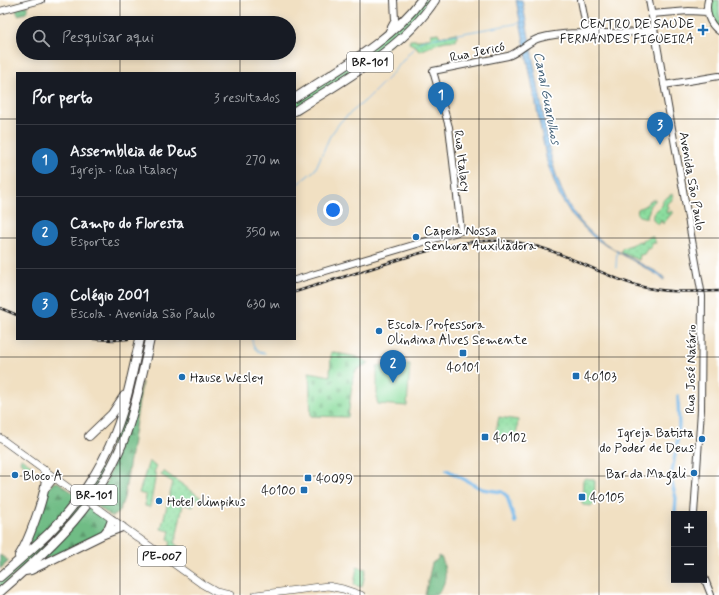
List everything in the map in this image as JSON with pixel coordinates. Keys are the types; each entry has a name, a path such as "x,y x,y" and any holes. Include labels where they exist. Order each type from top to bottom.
{"highway":[{"name":"BR-101","path":"296,97 381,40 403,20 421,0"},
{"name":"BR-101","path":"296,111 340,83 398,42 424,16 435,0"},
{"name":"BR-101","path":"0,577 28,553 57,524 75,503 96,471 115,433 140,340"},
{"name":"BR-101","path":"0,592 58,540 74,522 108,474 118,455 128,429 150,340"},
{"path":"141,398 144,379 143,371"},
{"path":"89,436 112,414 127,392"},
{"path":"12,566 24,549 30,534 47,480 45,471"},
{"path":"44,490 54,477"},
{"path":"104,534 109,528 112,520"},
{"path":"24,571 35,568 104,534 122,527"}],"main road":[{"name":"PE-007","path":"0,438 202,584 216,592 230,595"},
{"path":"256,595 328,586 361,595"}],"street":[{"path":"0,10 41,0"},
{"path":"381,40 393,26 395,17 394,0"},
{"path":"581,0 587,32"},
{"name":"Avenida São Paulo","path":"648,0 698,272"},
{"path":"708,0 707,12 710,23 719,31"},
{"path":"651,14 690,11 707,12"},
{"name":"Rua Jericó","path":"433,71 508,56 530,43 547,36 587,32 629,33 654,30"},
{"name":"Rua Italacy","path":"296,280 461,231 448,127 433,71"},
{"path":"664,85 719,76"},
{"name":"Rua José Natário","path":"694,511 701,410 702,296 698,272"},
{"path":"707,583 711,595"}],"green space":[{"path":"423,0 432,0 421,14 386,48 296,109 296,99 339,71"},
{"path":"710,0 719,0 719,29 710,17"},
{"path":"28,5 28,10 26,13 18,15 15,8"},
{"path":"438,33 440,37 456,33 456,41 442,42 420,51 417,47 409,43 410,40 422,40 431,37 431,34"},
{"path":"672,194 672,200 666,205 670,208 666,211 667,214 671,211 673,212 663,224 661,219 658,225 653,219 653,214 663,204 662,201"},
{"path":"655,199 655,201 649,206 648,218 637,214 638,209 646,205 649,201"},
{"path":"652,236 656,243 652,243 651,248 647,249 644,254 640,255 639,260 621,252 623,248 640,241 641,243 642,240"},
{"path":"143,340 148,340 127,427 92,499 83,493 106,460"},
{"path":"331,352 357,357 369,363 356,370 353,377 348,417 311,416 309,372 330,376"},
{"path":"410,364 407,406 378,404 377,366"},
{"path":"142,382 124,498 119,512 112,517 92,502 106,482"},
{"path":"499,417 518,420 516,439 495,436"},
{"path":"21,458 31,465 28,469 30,470 29,472 27,471 25,475 25,466 20,462"},
{"path":"149,461 156,467 150,507 145,506 146,495 139,493"},
{"path":"163,471 203,499 202,501 195,498 193,507 183,504 175,544 182,549 173,562 161,552 164,548 168,550 171,542 168,539 170,531 161,529 173,482 161,475"},
{"path":"585,478 593,479 595,481 594,503 592,506 582,504 583,480"},
{"path":"58,482 79,497 61,517 25,550 45,492 53,483"},
{"path":"80,498 88,504 75,522 0,588 0,578"},
{"path":"90,505 108,519 104,532 31,566"},
{"path":"0,555 9,561 0,569"},
{"path":"438,556 442,558 445,573 443,586 436,595 425,595 432,563 438,559"},
{"path":"357,567 366,569 362,587 354,585"}],"water":[{"name":"Canal Guarulhos","path":"516,0 522,0 550,153 561,189 580,221 594,235 616,250 657,272 664,277 664,280 594,238 571,214 559,195 547,162"}],"waterway":[{"path":"296,185 315,170 330,136 341,121 366,100 389,77 417,44 424,40 520,23"},
{"path":"616,268 617,251"},
{"path":"252,340 256,349 259,352 265,353"},
{"path":"676,450 679,426 678,396"},
{"path":"675,454 672,483 676,498 675,511"},
{"path":"447,470 482,489 502,492 507,496 515,522"}],"railway":[{"path":"296,292 437,248 470,242 486,241 503,241 536,246 645,288 698,292 719,291"},
{"path":"0,308 16,315"}],"place":[{"name":"CENTRO DE SAUDE FERNANDES FIGUEIRA","path":"703,30"},
{"name":"Assembleia de Deus","path":"441,115"},
{"name":"Colégio 2001","path":"660,145"},
{"name":"Capela Nossa Senhora Auxiliadora","path":"416,237"},
{"name":"Escola Professora Olindina Alves Semente","path":"379,331"},
{"name":"40101","path":"463,353"},
{"name":"40103","path":"576,376"},
{"name":"Hause Wesley","path":"182,377"},
{"name":"Campo do Floresta","path":"393,383"},
{"name":"40102","path":"485,437"},
{"name":"Igreja Batista do Poder de Deus","path":"702,439"},
{"name":"Bar da Magali","path":"694,473"},
{"name":"Bloco A","path":"15,475"},
{"name":"40099","path":"308,478"},
{"name":"40100","path":"304,490"},
{"name":"40105","path":"582,497"},
{"name":"Hotel olimpikus","path":"159,501"}]}
